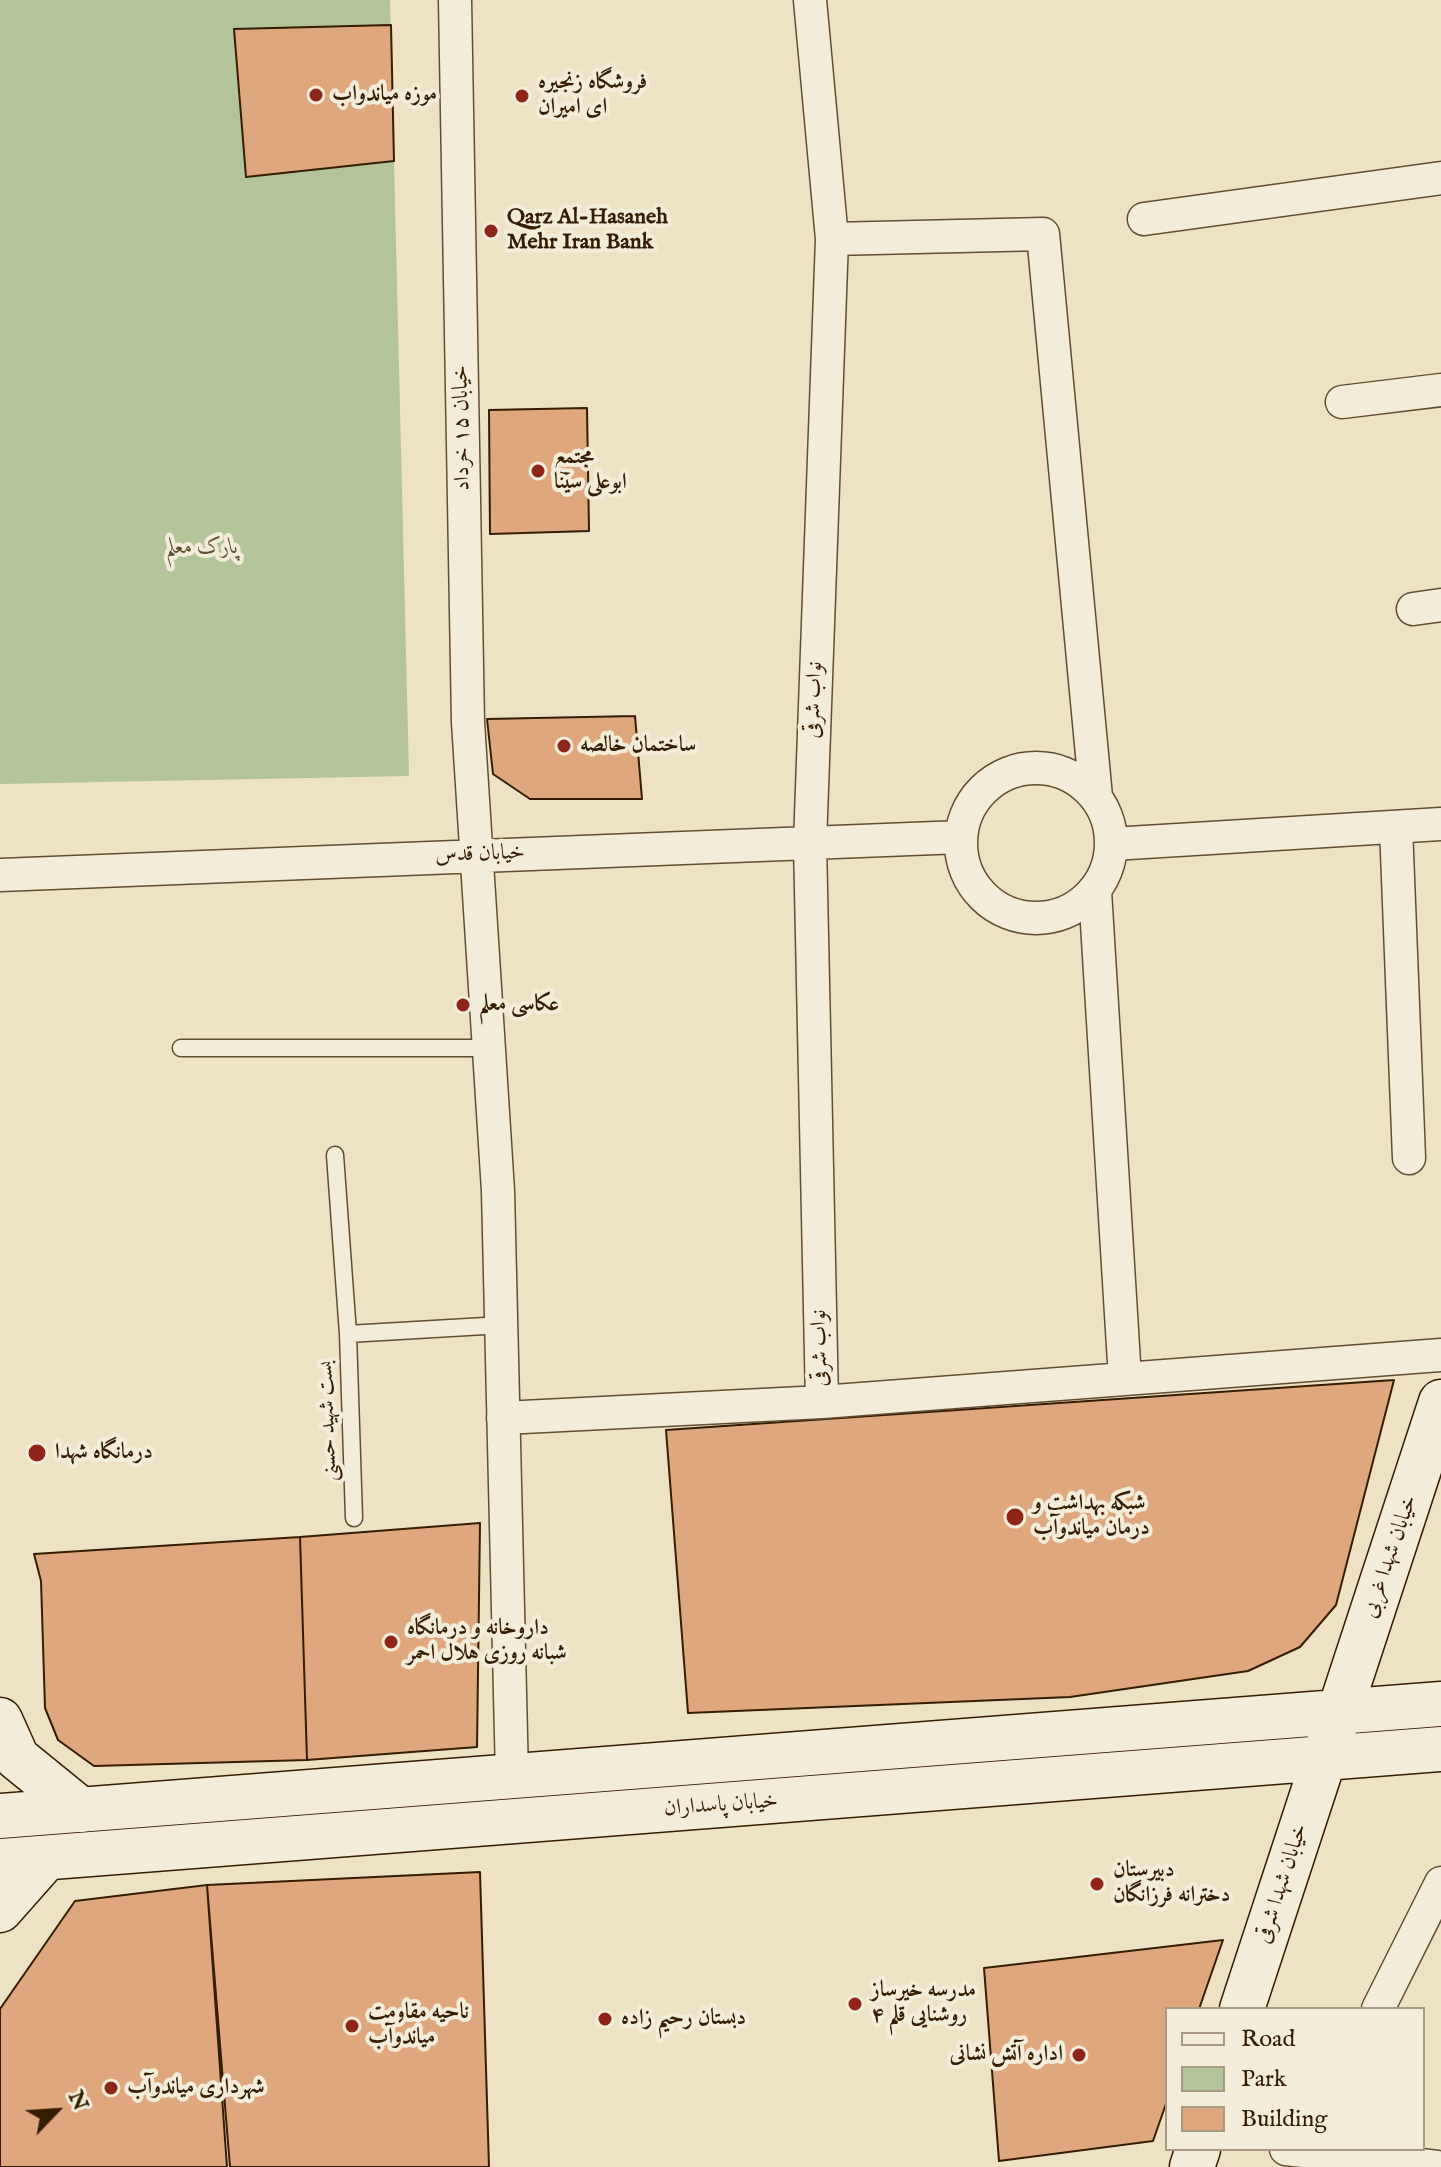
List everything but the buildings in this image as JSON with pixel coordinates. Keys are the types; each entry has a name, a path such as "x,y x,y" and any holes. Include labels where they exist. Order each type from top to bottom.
{"main road":[{"name":"خیابان شهدا غربی","path":"1325,1758 1441,1402"},
{"name":"خیابان پاسداران","path":"0,1816 1441,1704"},
{"path":"0,1720 17,1758 81,1810"},
{"name":"خیابان پاسداران","path":"0,1861 1441,1749"},
{"name":"خیابان شهدا شرقی","path":"1243,2007 1325,1758"},
{"path":"0,1910 46,1858"}],"street":[{"name":"خیابان ۱۵ خرداد","path":"455,0 468,722 489,1048 502,1325 512,1777"},
{"name":"نواب شرقی","path":"810,0 832,239 810,843 822,1402"},
{"path":"1144,219 1441,178"},
{"path":"832,239 1043,234 1096,797"},
{"path":"1342,402 1441,390"},
{"path":"1032,767 1056,770 1079,780 1096,797 1108,819 1112,844 1107,869 1095,891 1076,907 1053,917 1028,918 1004,911 983,897 968,877 960,853 961,837 970,804 986,785 1008,772 1032,767"},
{"path":"1112,844 1441,824"},
{"path":"1396,827 1409,1158"},
{"name":"خیابان قدس","path":"0,875 961,837"},
{"path":"1095,891 1125,1379"},
{"path":"503,1418 822,1402 1441,1355"},
{"path":"1379,2007 1441,1883"},
{"path":"1303,2151 1437,2167"}],"lane":[{"path":"181,1048 489,1048"},
{"path":"335,1155 348,1334"},
{"name":"بست شهید حسنی","path":"354,1518 348,1334 502,1325"}],"green space":[{"name":"پارک معلم","path":"0,0 390,0 409,776 0,784"}],"place":[{"name":"موزه میاندواب","path":"316,95"},
{"name":"فروشگاه زنجیره ای امیران","path":"522,96"},
{"name":"Qarz Al-Hasaneh Mehr Iran Bank","path":"491,231"},
{"name":"مجتمع ابوعلی سینا","path":"538,471"},
{"name":"ساختمان خالصه","path":"564,746"},
{"name":"عکاسی معلم","path":"463,1005"},
{"name":"درمانگاه شهدا","path":"37,1453"},
{"name":"شبکه بهداشت و درمان میاندوآب","path":"1015,1517"},
{"name":"داروخانه و درمانگاه شبانه روزی هلال احمر","path":"391,1642"},
{"name":"دبیرستان دخترانه فرزانگان","path":"1097,1884"},
{"name":"مدرسه خیرساز روشنایی قلم ۴","path":"855,2004"},
{"name":"دبستان رحیم زاده","path":"605,2019"},
{"name":"ناحیه مقاومت میاندوآب","path":"352,2026"},
{"name":"اداره آتش نشانی","path":"1079,2055"},
{"name":"شهرداری میاندوآب","path":"111,2088"}]}
